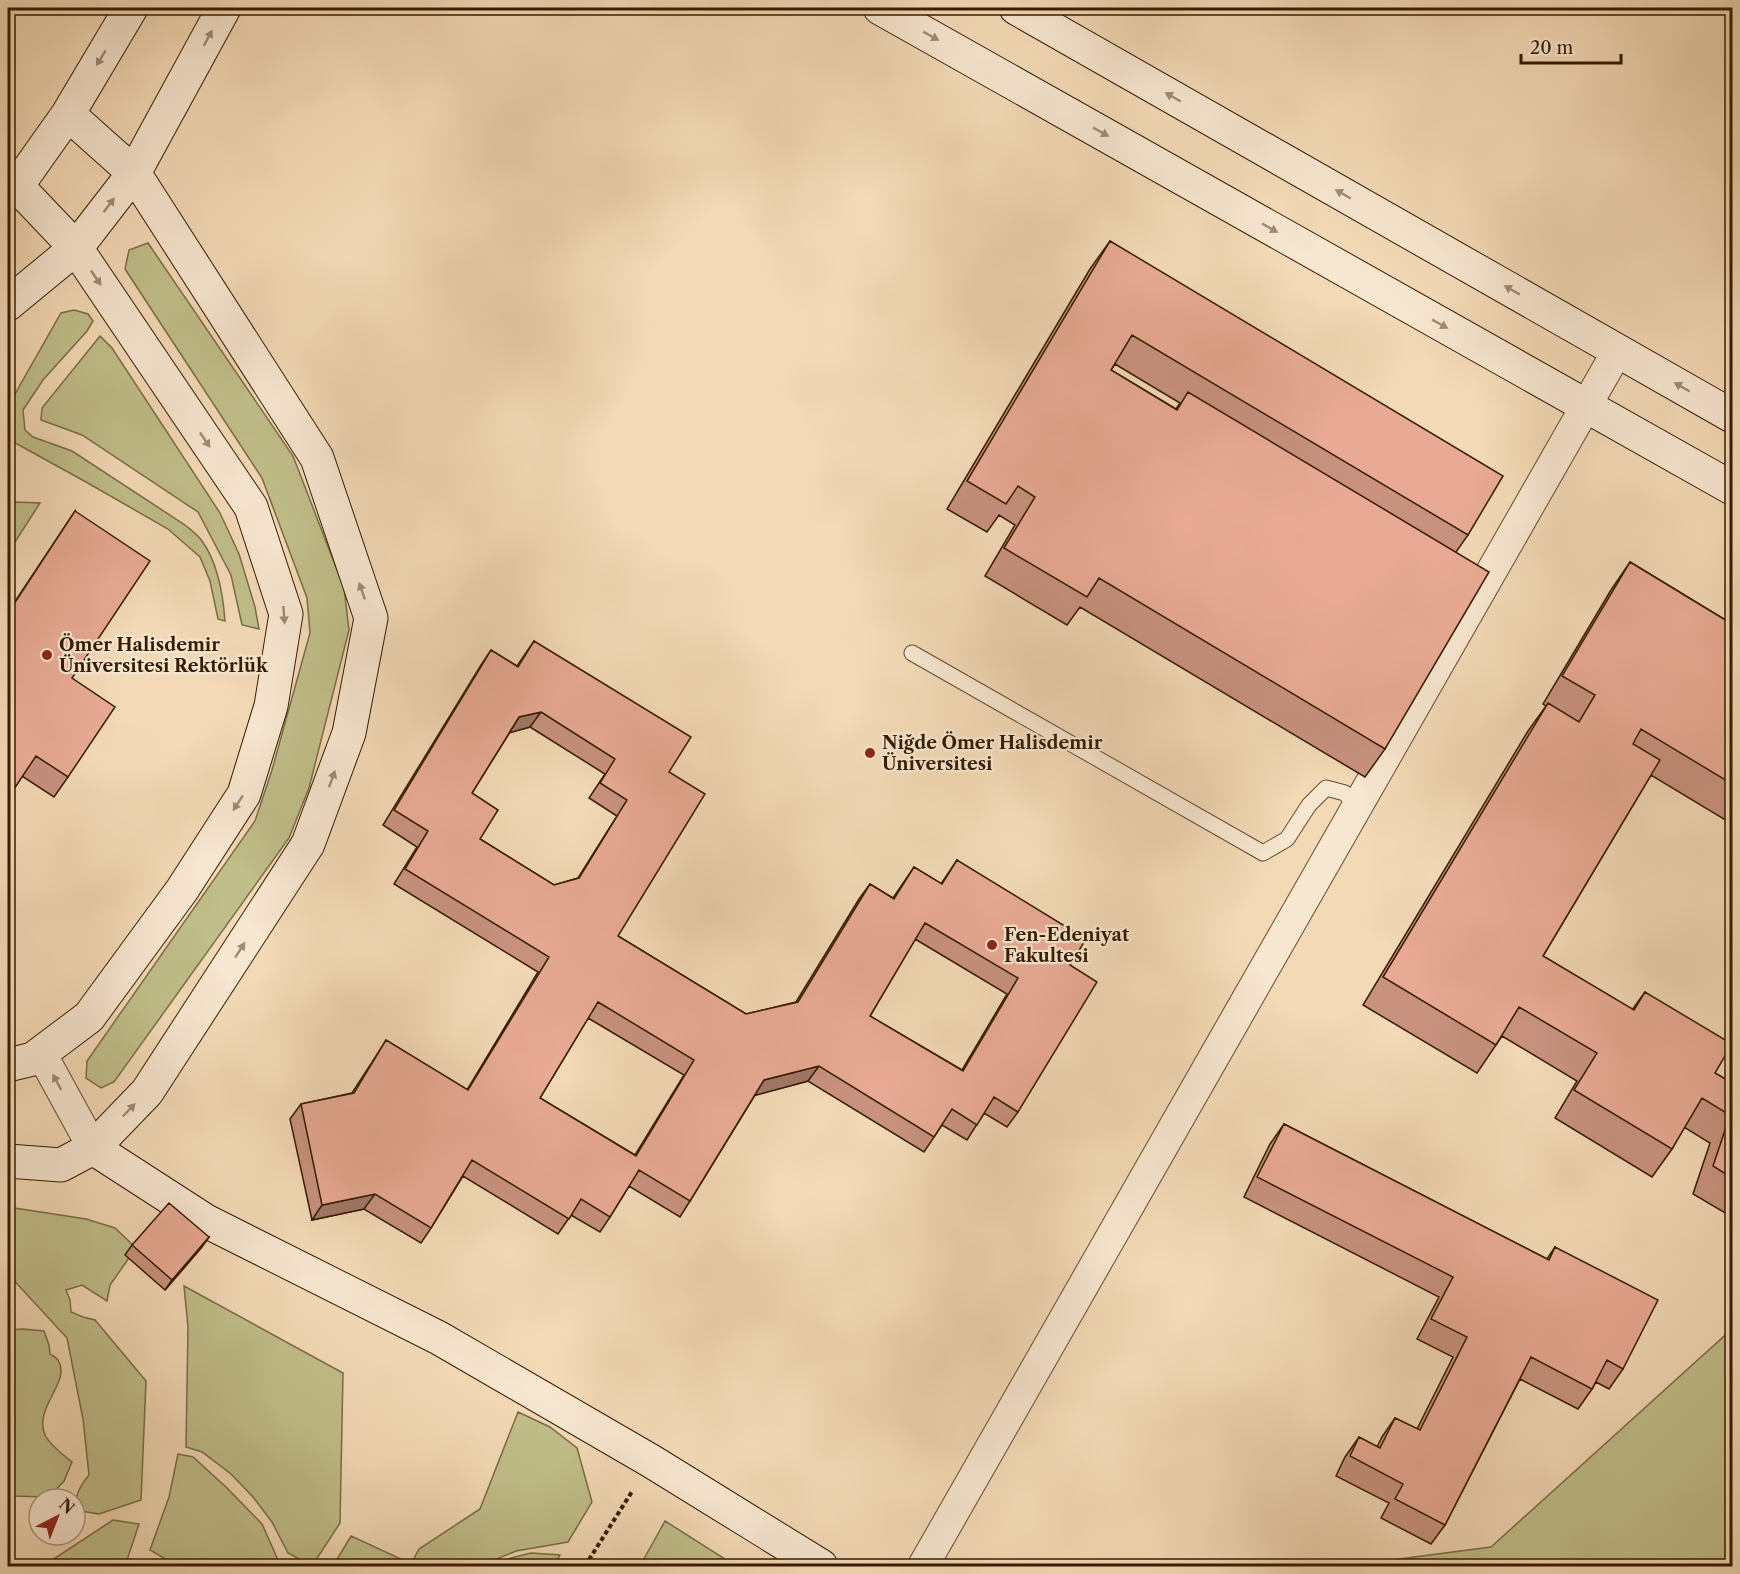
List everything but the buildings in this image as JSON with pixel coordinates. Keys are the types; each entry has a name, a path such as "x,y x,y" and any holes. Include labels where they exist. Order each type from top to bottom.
{"street":[{"path":"8,1065 33,1059 89,1017 182,890 244,794 271,706 286,614 251,507 76,248 12,190 68,114 131,8"},
{"path":"8,304 76,248 134,173 224,8"},
{"path":"880,8 1732,488"},
{"path":"1016,8 1051,16 1732,416"},
{"path":"8,1161 61,1165 93,1148 147,1092 308,844 349,733 371,618 317,458 134,173 68,114"},
{"path":"923,1566 1618,350"},
{"path":"41,1053 93,1148 206,1221 439,1338 651,1461 821,1566"}],"lane":[{"path":"912,653 1263,853 1287,839 1309,805 1326,788 1345,794 1357,807"}],"path":[{"path":"585,1566 651,1461"}],"shaded area":[{"path":"148,243 293,456 344,588 349,630 309,788 289,838 114,1082 101,1088 86,1078 87,1061 255,821 272,770 310,633 307,598 262,478 125,269 129,250"},
{"path":"74,310 88,314 93,321 87,331 43,380 23,410 25,430 33,437 72,451 185,525 196,535 202,541 216,569 225,621 218,619 210,581 200,557 168,529 8,439 8,411 11,401 61,313"},
{"path":"100,336 112,348 220,513 239,554 255,607 259,629 242,625 231,575 198,512 82,435 41,420 42,408"},
{"path":"8,503 40,503 8,553"},
{"path":"8,1207 86,1219 115,1228 136,1248 110,1285 107,1301 82,1285 66,1290 71,1312 95,1320 146,1381 141,1500 99,1514 87,1512 87,1487 81,1487 89,1475 83,1419 67,1338 8,1274"},
{"path":"184,1286 343,1373 340,1523 312,1566 288,1553 272,1522 231,1474 202,1452 186,1447 188,1327"},
{"path":"1732,1329 1732,1566 1345,1566 1491,1547"},
{"path":"8,1330 44,1331 50,1354 58,1360 61,1368 57,1386 44,1415 45,1435 57,1450 72,1462 64,1481 58,1487 27,1487 27,1496 8,1496"},
{"path":"518,1412 550,1427 577,1448 592,1502 568,1542 516,1551 480,1566 410,1566 419,1549 480,1509"},
{"path":"178,1454 193,1457 262,1524 278,1560 274,1566 177,1566 150,1550 169,1497"},
{"path":"113,1520 139,1524 125,1566 43,1566 72,1547 87,1547 87,1537"},
{"path":"665,1521 736,1566 640,1566"},
{"path":"351,1536 403,1560 399,1566 333,1566"},
{"path":"531,1553 560,1555 554,1566 490,1566 511,1558"}],"place":[{"name":"Ömer Halisdemir Üniversitesi Rektörlük","path":"47,655"},
{"name":"Niğde Ömer Halisdemir Üniversitesi","path":"870,753"},
{"name":"Fen-Edeniyat Fakultesi","path":"992,945"}]}
